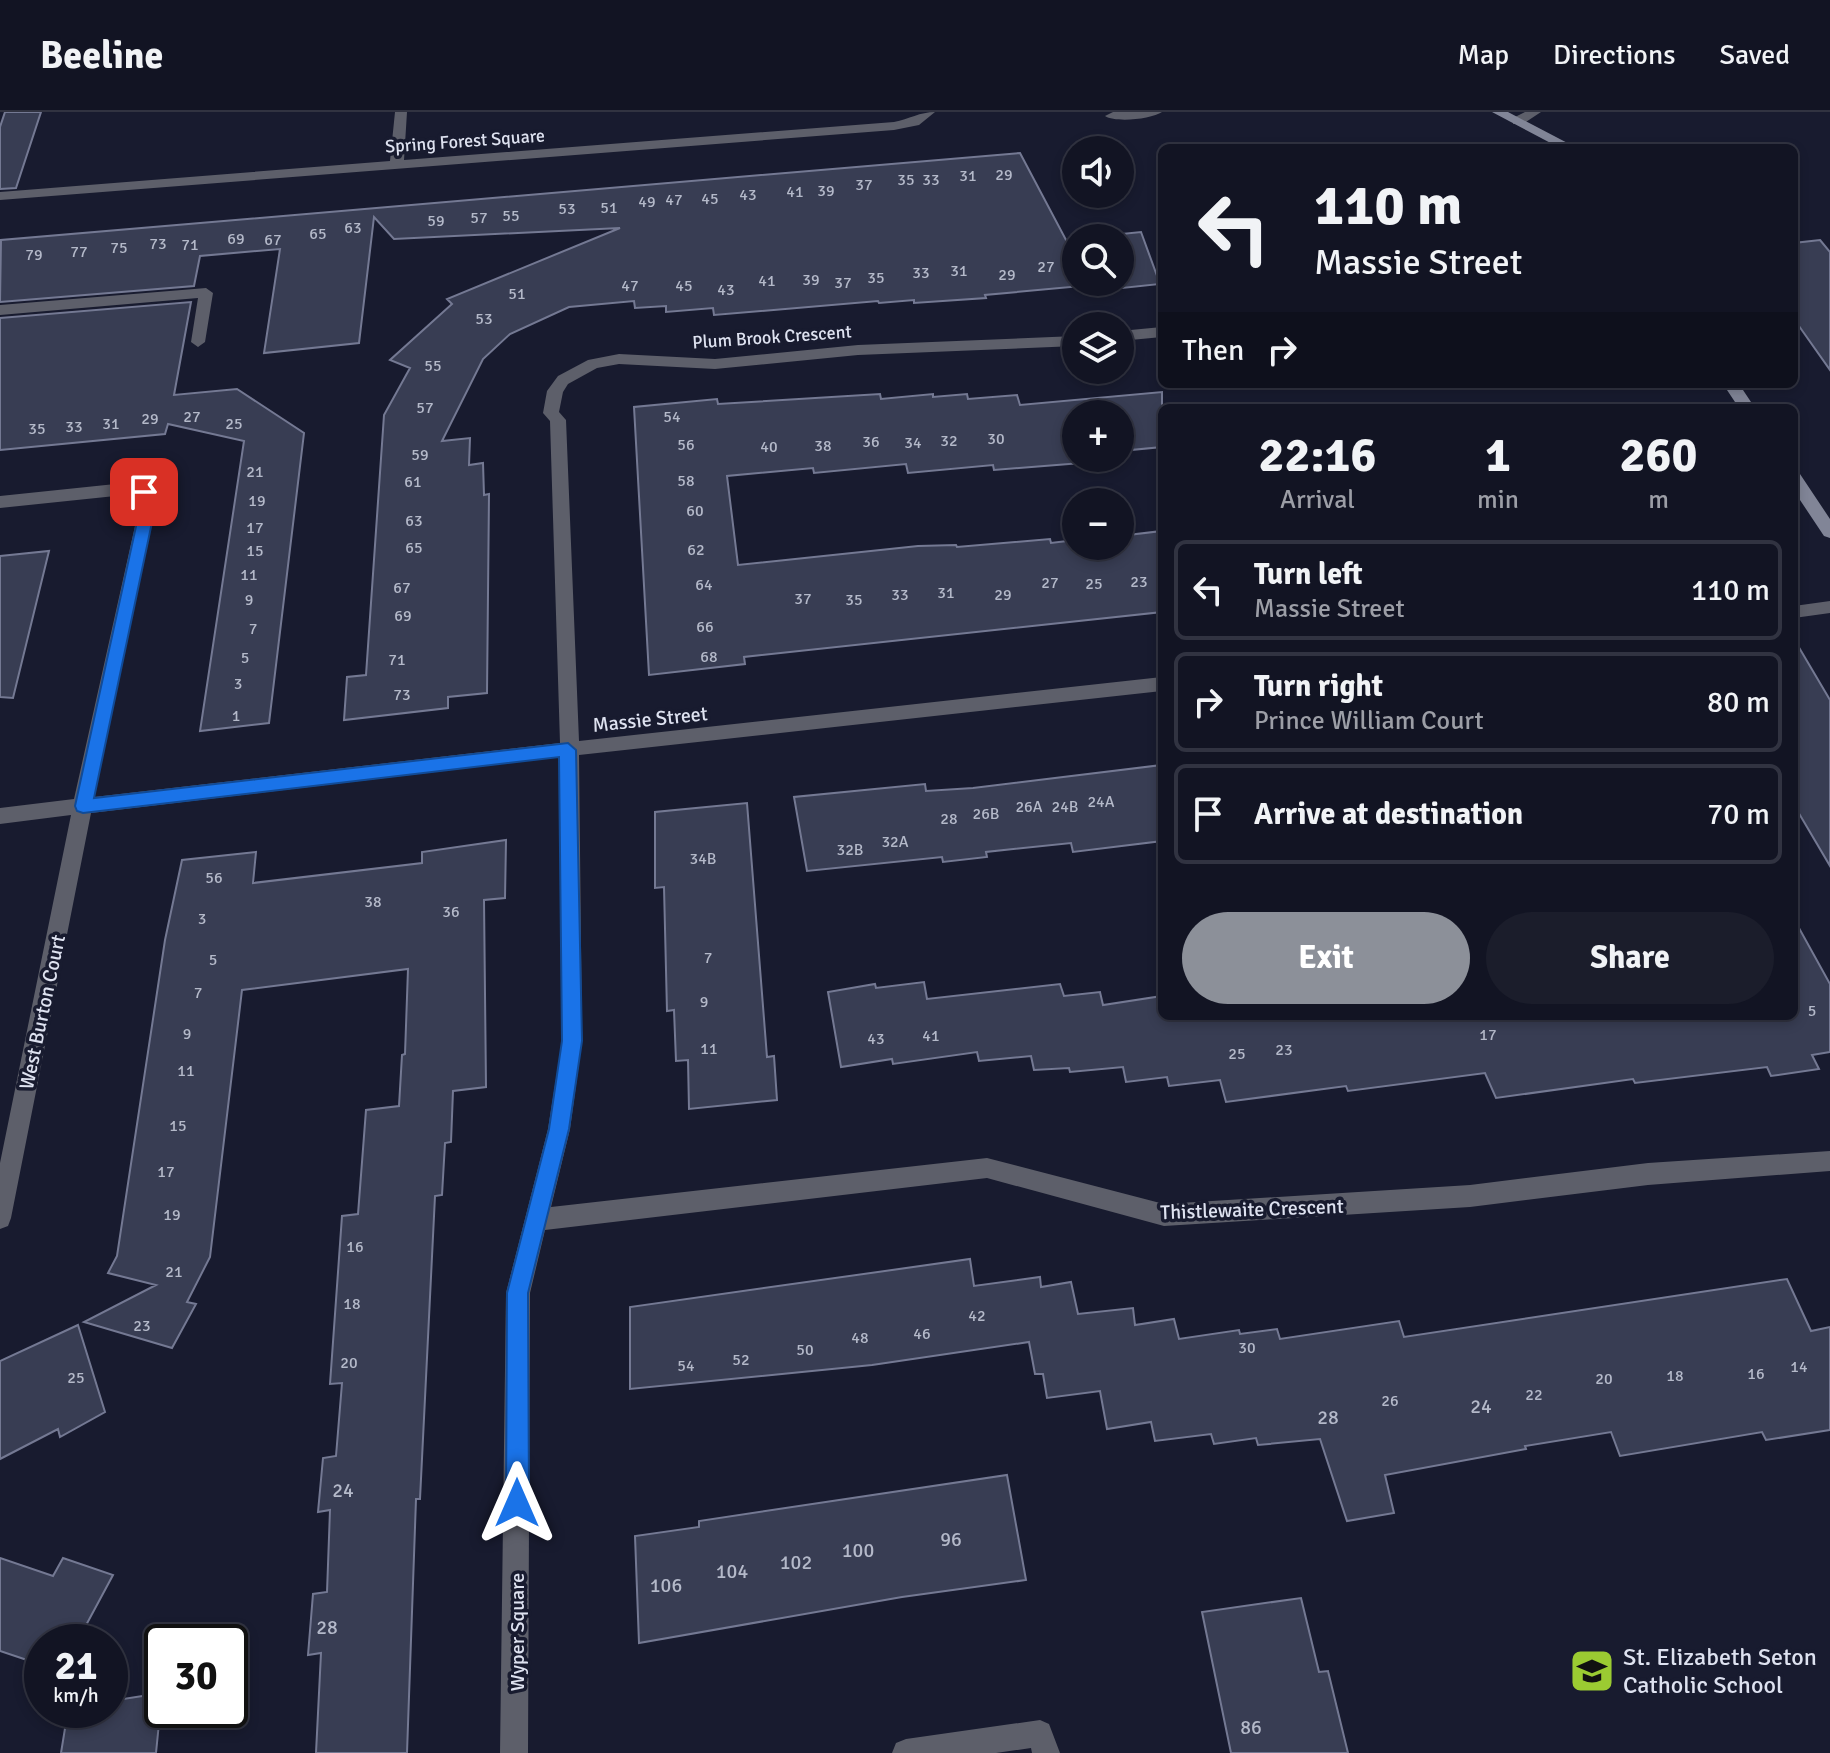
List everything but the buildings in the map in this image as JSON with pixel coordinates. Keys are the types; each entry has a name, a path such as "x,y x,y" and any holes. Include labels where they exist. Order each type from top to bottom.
{"street":[{"path":"397,164 401,112"},
{"name":"Spring Forest Square","path":"0,196 894,126 914,122 929,112"},
{"path":"1112,116 1156,112"},
{"path":"1498,112 1562,144"},
{"path":"1518,121 1535,112"},
{"path":"0,310 206,293 198,342"},
{"path":"1134,335 1158,332"},
{"name":"Plum Brook Crescent","path":"568,750 569,682 558,420 551,413 551,404 563,380 593,364 619,359 715,364 858,350 1062,342"},
{"path":"1798,484 1830,532"},
{"name":"West Burton Court","path":"0,502 125,489 144,492 147,508 0,1218"},
{"path":"1798,611 1830,607"},
{"name":"Massie Street","path":"0,816 1158,684"},
{"name":"Wyper Square","path":"514,1753 518,1293 559,1129 572,1041 568,750"},
{"name":"Thistlewaite Crescent","path":"536,1220 987,1168 1164,1215 1470,1196 1648,1174 1830,1161"},
{"path":"906,1753 1040,1733 1046,1753"}],"place":[{"name":"St. Elizabeth Seton Catholic School","path":"1592,1671"}],"route":[{"path":"144,492 147,508 83,806 568,750 572,1041 559,1129 518,1293 517,1503"}]}
